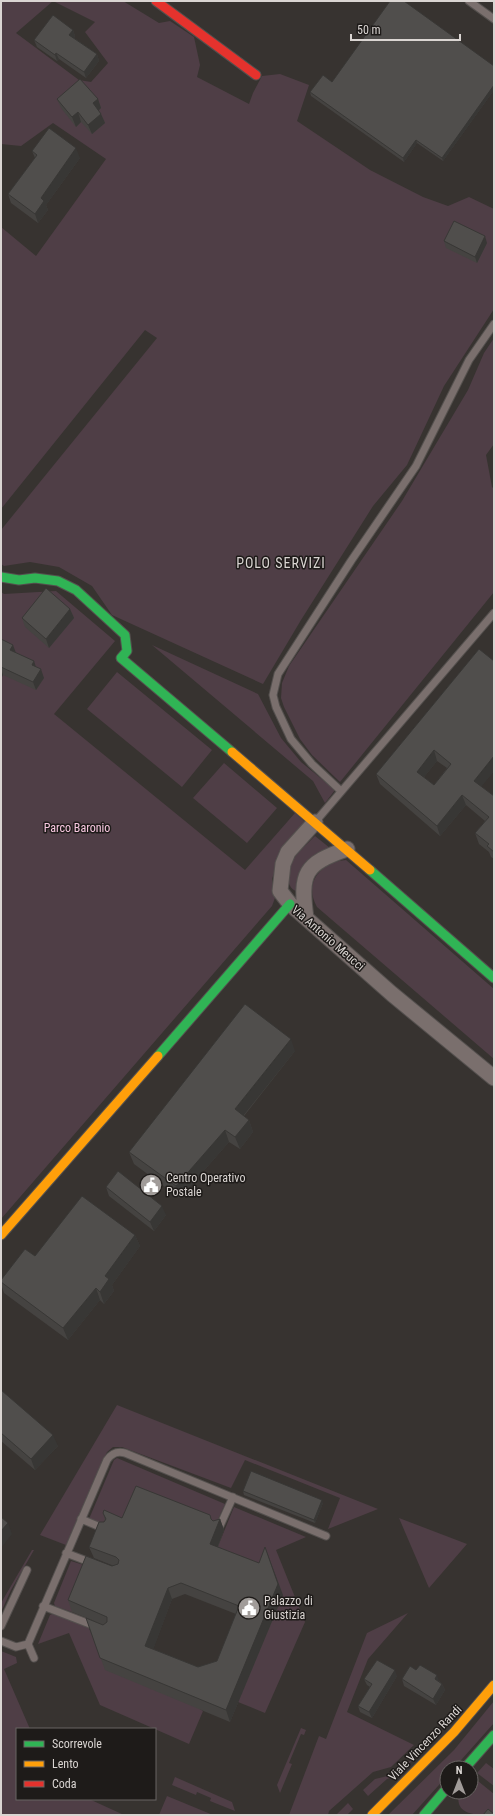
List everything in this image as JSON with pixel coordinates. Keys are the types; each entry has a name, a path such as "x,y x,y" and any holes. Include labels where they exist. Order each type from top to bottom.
{"street":[{"path":"156,1 256,75"},
{"path":"1,577 19,580 35,578 58,581 76,590 125,635 127,651 121,658 347,849 494,978"},
{"name":"Via Antonio Meucci","path":"315,822 288,852 283,864 280,890 290,904 392,994 494,1078"},
{"path":"306,918 303,886 306,874 314,864 320,860 347,849"},
{"path":"1,1235 290,904"},
{"name":"Viale Vincenzo Randi","path":"372,1815 454,1732 494,1685"},
{"path":"472,1760 494,1735"},
{"path":"432,1812 440,1800"}],"lane":[{"path":"469,1 494,19"},
{"path":"342,791 312,764 291,738 276,707 273,695 278,674 350,560 416,466 469,360 494,324"},
{"path":"315,822 494,613"},
{"path":"34,1658 28,1644 43,1606 110,1454 120,1452 326,1536"},
{"path":"219,1528 233,1497"},
{"path":"81,1520 105,1529"},
{"path":"66,1553 96,1565"},
{"path":"1,1626 27,1570"},
{"path":"43,1606 100,1628"},
{"path":"1,1640 16,1647 28,1644"}],"green space":[{"path":"1,1 53,1 123,1 159,23 170,21 194,37 200,65 197,77 249,104 262,76 280,74 309,85 297,121 370,170 423,197 448,206 469,197 494,209 494,309 444,386 407,465 373,506 301,620 263,684 112,615 92,586 59,567 30,562 4,566 1,564 1,530 157,338 145,330 1,509 1,227 36,256 106,159 53,123 21,146 1,144","holes":["53,1 95,22 85,32 108,63 91,82 79,80 16,33"]},
{"path":"494,338 494,444 486,455 492,487 494,489 494,592 340,782 312,755 300,739 281,698 282,683 289,666 402,501 468,390 484,353"},
{"name":"Parco Baronio","path":"56,591 115,641 54,714 245,870 295,813 306,823 277,865 272,879 275,898 272,906 1,1219 1,592 4,594"},
{"path":"152,645 258,694 281,738 301,762 335,790 325,803 313,781"},
{"path":"117,672 212,750 182,787 87,709"},
{"path":"224,763 277,808 247,843 193,798"},
{"path":"315,836 330,848 316,854 305,863 298,875 296,891 291,887 288,881 289,868 300,851"},
{"path":"346,860 494,989 494,1059 317,907 313,898 312,890 313,882 317,875 322,869 329,865"},
{"path":"117,1405 378,1509 328,1529 340,1498 245,1460 231,1488 122,1447 113,1447 107,1452 66,1545 40,1535"},
{"path":"117,1458 225,1504 215,1526 136,1528 104,1524 89,1519 114,1460"},
{"path":"234,1507 306,1537 276,1550 305,1622 265,1713 238,1702 261,1579 214,1556"},
{"path":"399,1518 467,1544 429,1588"},
{"path":"32,1550 34,1550 11,1590 1,1612 1,1603"},
{"path":"71,1561 90,1567 72,1612 55,1606 54,1603"},
{"path":"408,1613 368,1659 347,1712 414,1745 391,1767 373,1772 329,1811 328,1815 289,1815 319,1736 326,1739 367,1633"},
{"path":"52,1614 88,1626 93,1637 203,1711 189,1744 156,1730 156,1728 152,1728 100,1705 69,1633 38,1644 50,1615"},
{"path":"1,1651 16,1657 17,1663 4,1669 30,1728 16,1728 16,1800 91,1800 124,1815 1,1815"},
{"path":"494,1701 494,1723 461,1760 444,1760 454,1750"},
{"path":"301,1728 306,1730 304,1735 301,1734 289,1763 292,1764 280,1793 277,1785"},
{"path":"429,1743 397,1776 387,1779 368,1796 363,1790 375,1779 396,1774"},
{"path":"486,1763 494,1769 494,1786 479,1775 479,1771"},
{"path":"439,1765 439,1785 412,1815 388,1815"},
{"path":"175,1777 232,1802 235,1811 210,1801 211,1798 197,1792 196,1795 172,1785"},
{"path":"479,1782 494,1794 494,1815 468,1813 461,1808 458,1801 479,1800"},
{"path":"167,1796 213,1815 159,1815"},
{"path":"348,1803 353,1809 347,1815 336,1815"}],"building":[{"path":"390,1 404,1 494,66 494,85 442,158 416,140 403,158 310,92 323,75 332,82"},
{"path":"53,15 73,30 69,35 97,54 84,72 56,53 55,55 34,40"},
{"path":"80,79 98,99 93,103 101,114 88,125 78,112 72,117 57,99"},
{"path":"49,128 76,148 41,198 44,201 35,214 8,194 37,155 32,151"},
{"path":"454,221 485,236 475,257 444,241"},
{"path":"46,588 70,609 46,639 22,618"},
{"path":"1,639 13,645 10,650 34,661 32,665 41,669 33,682 1,667"},
{"path":"479,649 494,661 494,756 474,781 494,796 494,852 487,846 489,844 475,833 489,817 462,795 437,826 376,774","holes":["434,750 451,764 434,785 417,772"]},
{"path":"245,1004 291,1039 235,1109 249,1120 235,1137 225,1130 176,1186 129,1152"},
{"path":"118,1171 162,1206 150,1222 106,1187"},
{"path":"82,1196 135,1235 105,1276 109,1279 100,1292 96,1288 63,1328 1,1282 1,1280 25,1249 35,1256"},
{"path":"1,1390 53,1435 31,1459 1,1433"},
{"path":"251,1471 322,1500 314,1520 243,1491"},
{"name":"Palazzo di Giustizia","path":"136,1486 210,1515 213,1521 220,1519 210,1544 259,1563 265,1547 278,1584 226,1710 100,1658 86,1618 103,1625 107,1622 107,1617 68,1600 86,1556 112,1566 118,1564 119,1560 116,1557 89,1547 99,1522 104,1522 106,1519 103,1513 104,1510 122,1518","holes":["181,1583 239,1606 217,1661 198,1667 145,1646 168,1588"]},
{"path":"1,1517 8,1523 1,1531"},
{"path":"377,1660 395,1670 369,1712 358,1706 372,1684 364,1679"},
{"path":"420,1665 437,1675 435,1679 442,1684 433,1699 402,1679 410,1666 416,1670"},
{"path":"488,1809 494,1814 494,1815 483,1815"}],"traffic: fast":[{"path":"1,577 19,580 35,578 58,581 76,590 125,635 127,651 121,658 232,752"},
{"path":"370,870 494,978"},
{"path":"158,1056 290,904"},
{"path":"472,1760 494,1735"},
{"path":"424,1815 439,1797"}],"traffic: slow":[{"path":"232,752 370,870"},
{"path":"1,1235 158,1056"},
{"path":"372,1815 454,1732 494,1685"}],"traffic: jam":[{"path":"156,1 256,75"}],"place":[{"name":"Centro Operativo Postale","path":"151,1185"},
{"name":"Palazzo di Giustizia","path":"249,1608"}],"district":[{"name":"POLO SERVIZI","path":"281,563"}]}
